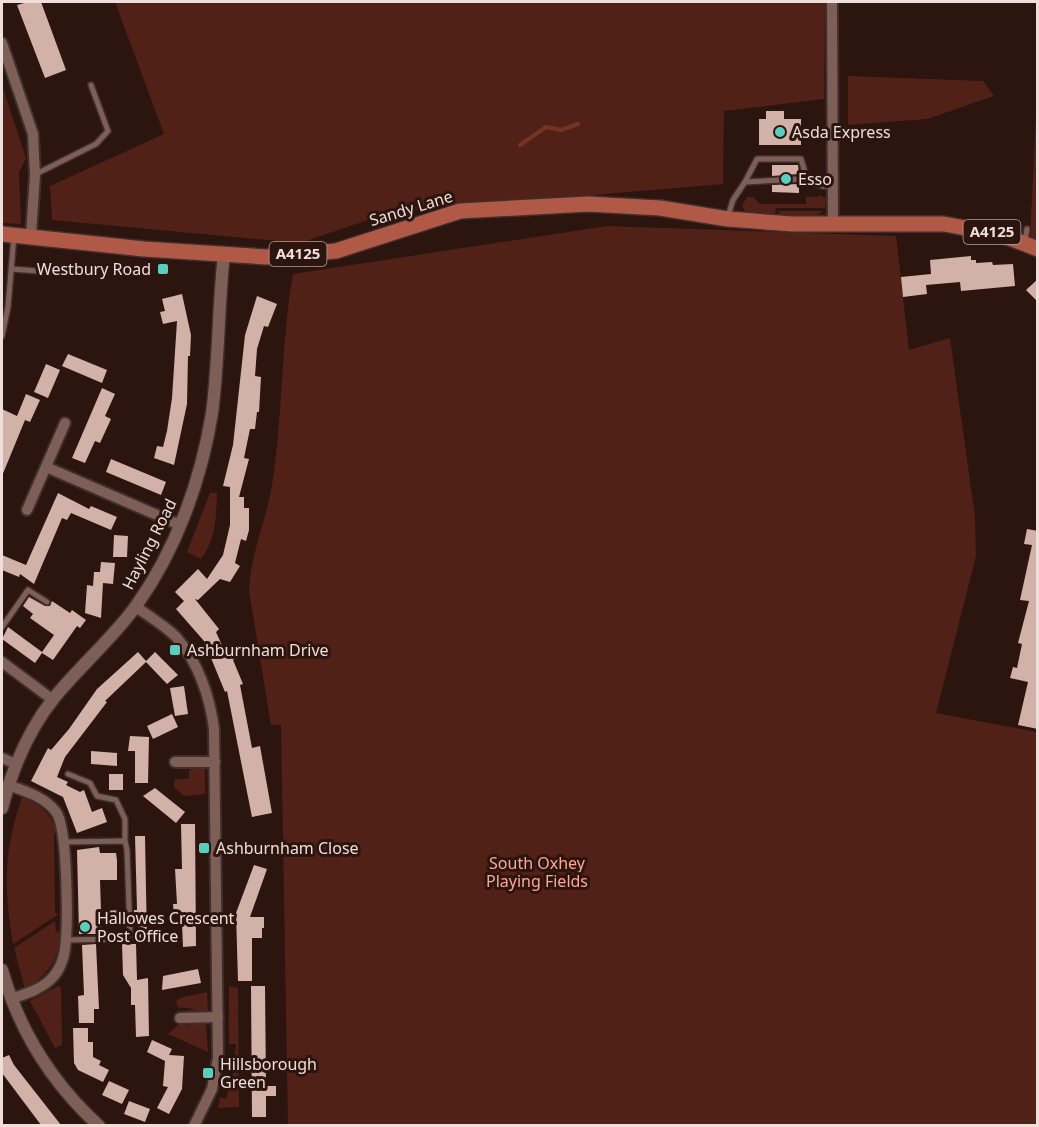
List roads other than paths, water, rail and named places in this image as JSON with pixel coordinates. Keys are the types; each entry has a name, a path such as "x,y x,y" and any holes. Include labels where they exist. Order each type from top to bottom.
{"main road":[{"name":"Sandy Lane","path":"8,235 31,235 144,249 266,257 336,251 460,211 588,204 660,208 728,219 792,224 833,223"},
{"name":"A4125","path":"833,223 944,224 1030,240"}],"street":[{"path":"832,2 833,223"},
{"path":"2,43 33,134 34,175 31,235"},
{"name":"Hayling Road","path":"2,808 16,764 52,700 135,606 180,525 202,462 212,413 224,254"},
{"path":"27,510 65,423"},
{"path":"46,467 180,525"},
{"path":"135,606 176,637 193,661 211,710 215,762 218,1017 216,1073 206,1103 194,1125"},
{"path":"2,662 52,700"},
{"path":"2,758 16,764"},
{"path":"175,762 215,762"},
{"path":"8,785 50,806 60,820 64,842 66,940 63,958 53,978 34,990 11,999"},
{"path":"2,970 11,999 26,1032 51,1073 65,1091 99,1125"},
{"path":"180,1018 218,1017"}],"lane":[{"path":"34,175 96,144 108,130 91,85"},
{"path":"728,219 733,200 746,182 757,159 801,159 808,182"},
{"path":"746,182 778,180 833,186"},
{"path":"2,336 12,269 8,235"},
{"path":"12,269 64,273"},
{"path":"2,627 28,590 46,602"},
{"path":"66,940 117,939 130,935 125,819 116,800 97,796 90,783 68,774"},
{"path":"64,842 125,841"}],"waterway":[{"path":"520,145 546,127 561,130 578,124"}],"place":[{"name":"Asda Express","path":"780,132"},
{"name":"Esso","path":"786,179"},
{"name":"Westbury Road","path":"163,269"},
{"name":"Ashburnham Drive","path":"175,650"},
{"name":"Ashburnham Close","path":"204,848"},
{"name":"Hallowes Crescent Post Office","path":"85,927"},
{"name":"Hillsborough Green","path":"208,1073"}],"park label":[{"name":"South Oxhey Playing Fields","path":"537,872"}]}
